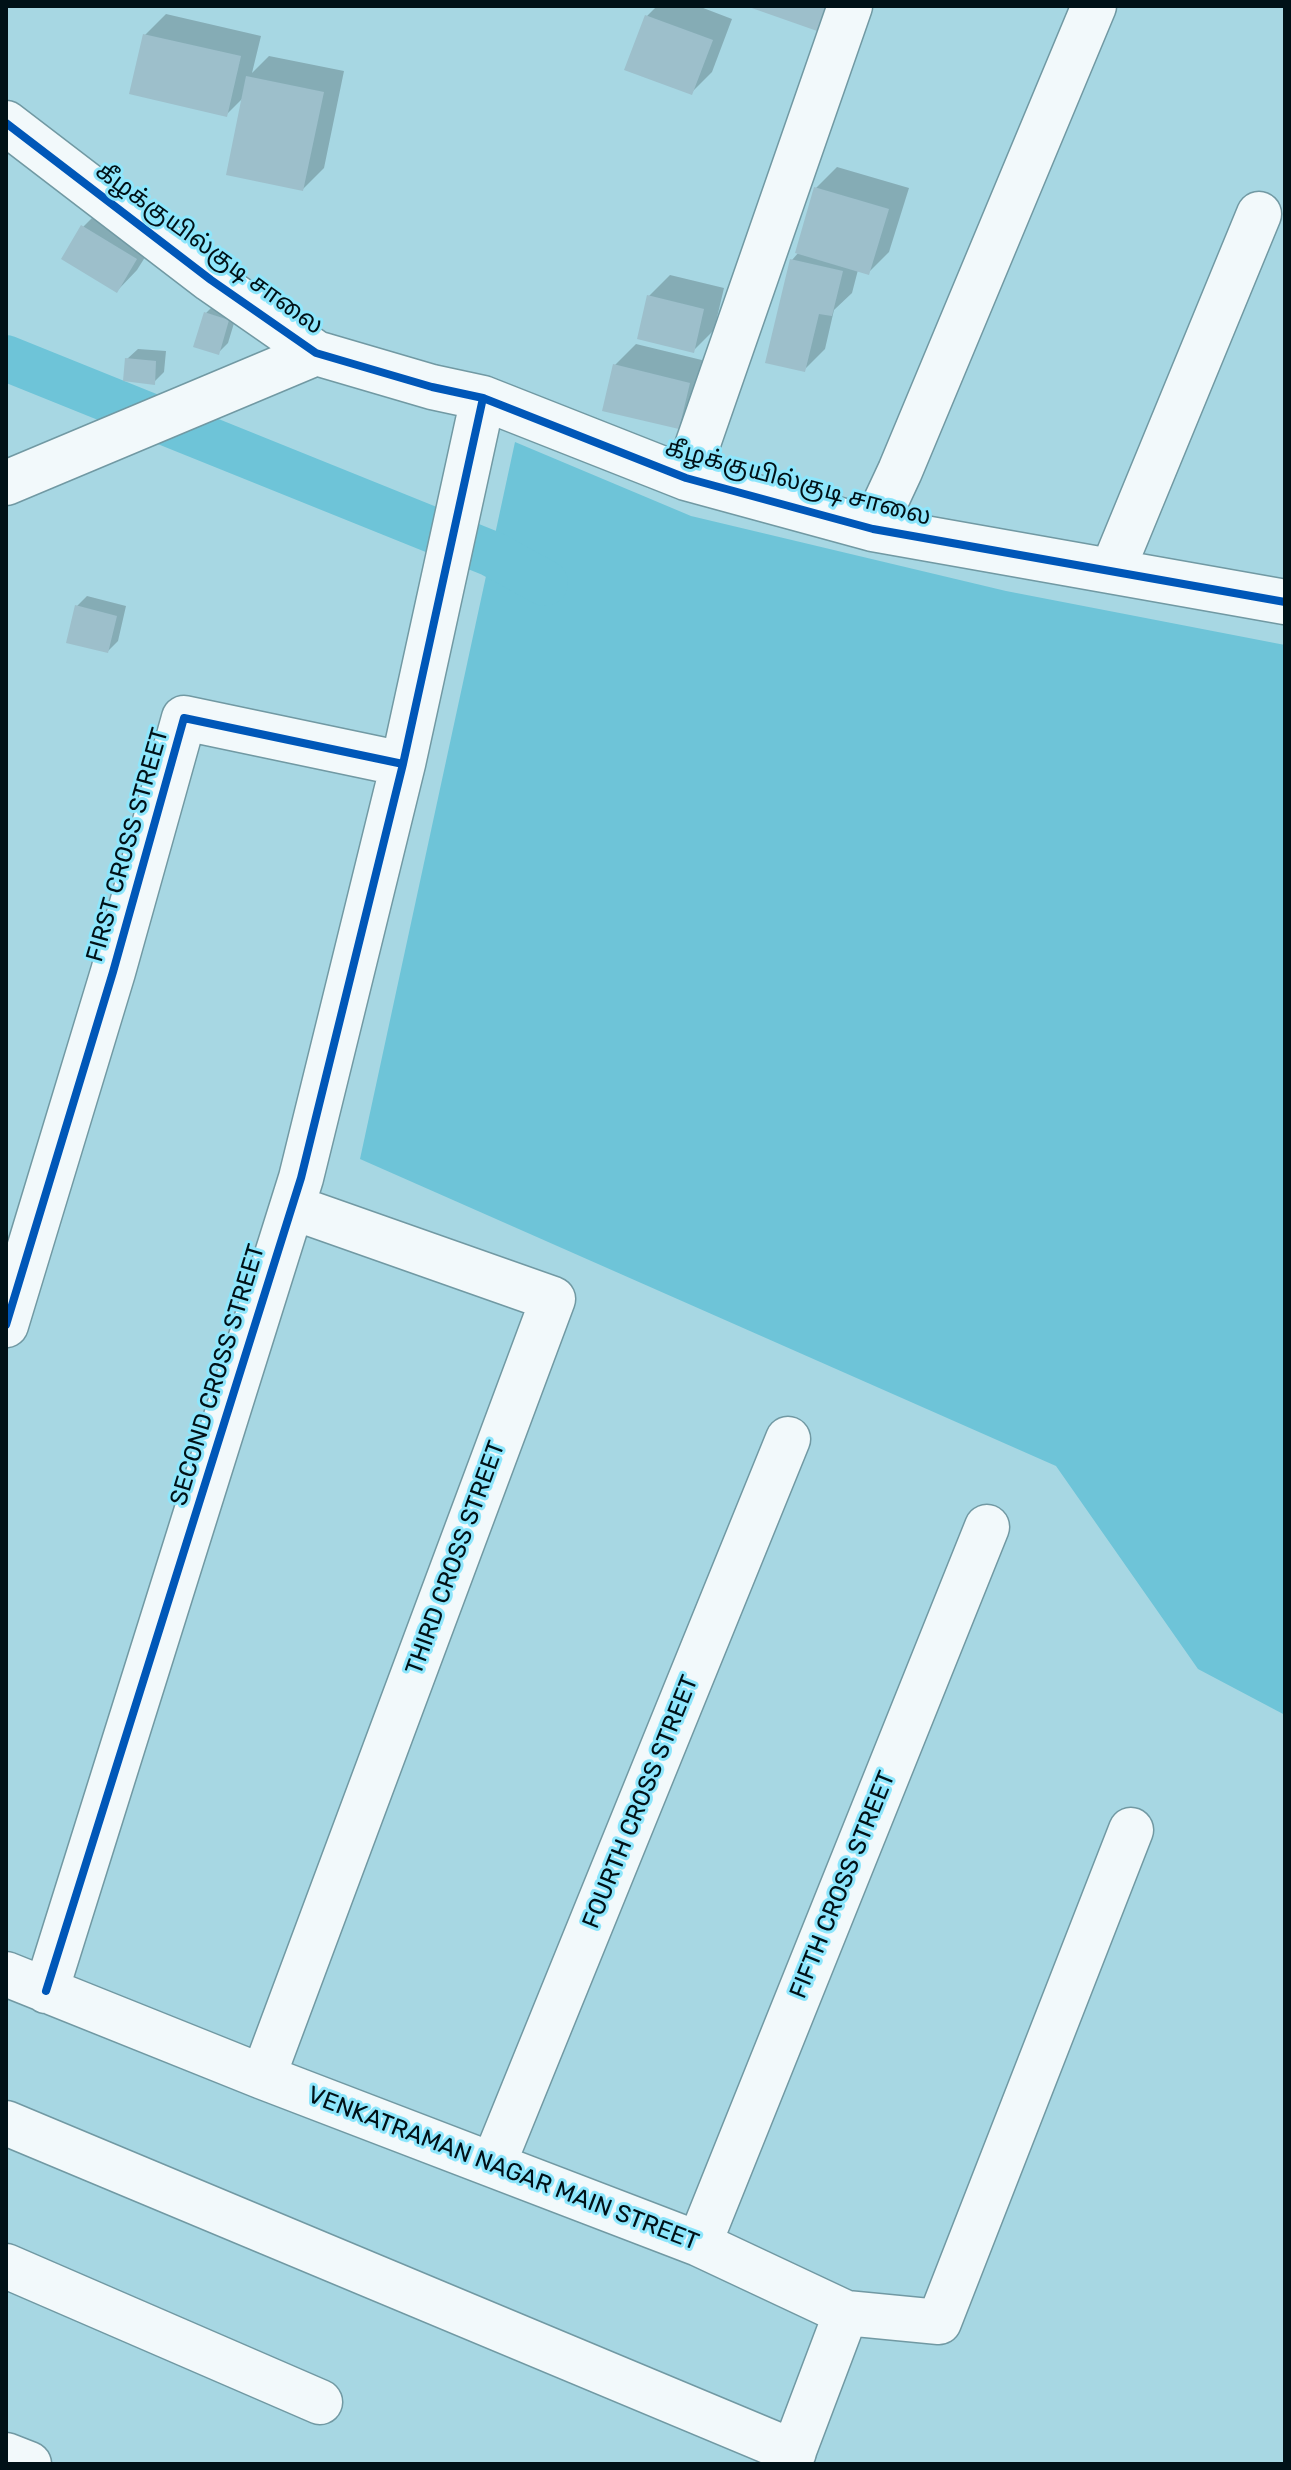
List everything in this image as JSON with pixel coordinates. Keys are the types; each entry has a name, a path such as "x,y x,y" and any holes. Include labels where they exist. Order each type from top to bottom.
{"street":[{"path":"686,478 850,6"},
{"path":"873,529 1094,6"},
{"name":"கீழக்குயில்குடி சாலை","path":"6,123 211,280 316,353 432,387 483,398 686,478 873,529 1285,602"},
{"path":"1112,571 1259,214"},
{"path":"6,483 316,353"},
{"path":"403,764 483,398"},
{"name":"FIRST CROSS STREET","path":"6,1325 113,972 184,718 403,764"},
{"name":"SECOND CROSS STREET","path":"46,1991 301,1178 403,764"},
{"name":"THIRD CROSS STREET","path":"263,2077 553,1299 292,1207"},
{"name":"FOURTH CROSS STREET","path":"493,2165 788,1439"},
{"name":"FIFTH CROSS STREET","path":"699,2244 987,1527"},
{"name":"VENKATRAMAN NAGAR MAIN STREET","path":"6,1974 263,2077 699,2244 846,2313 939,2322 1131,1830"},
{"path":"6,2123 792,2458 846,2313"},
{"path":"6,2266 320,2402"},
{"path":"6,2455 29,2464"}],"water":[{"path":"515,442 691,516 1006,591 1285,645 1285,1715 1198,1669 1056,1466 360,1159"}],"building":[{"path":"746,6 829,6 820,32"},
{"path":"645,15 713,40 692,95 624,70"},
{"path":"143,34 241,56 227,117 129,94"},
{"path":"246,76 324,92 303,191 226,175"},
{"path":"814,187 889,209 869,275 795,253"},
{"path":"81,225 137,259 117,293 61,259"},
{"path":"790,259 843,271 832,316 819,314 805,372 765,363"},
{"path":"647,295 704,309 694,353 637,339"},
{"path":"204,312 229,320 219,355 193,347"},
{"path":"125,358 156,361 155,385 123,381"},
{"path":"613,364 690,383 679,429 602,411"},
{"path":"75,605 117,616 108,653 66,643"}],"waterway":[{"path":"6,358 492,554 545,583"}],"cycle path":[{"path":"6,123 211,280 316,353 432,387 483,398 686,478 873,529 1285,602"},
{"path":"6,1325 113,972 184,718 403,764 483,398"},
{"path":"46,1991 301,1178 403,764"}]}
